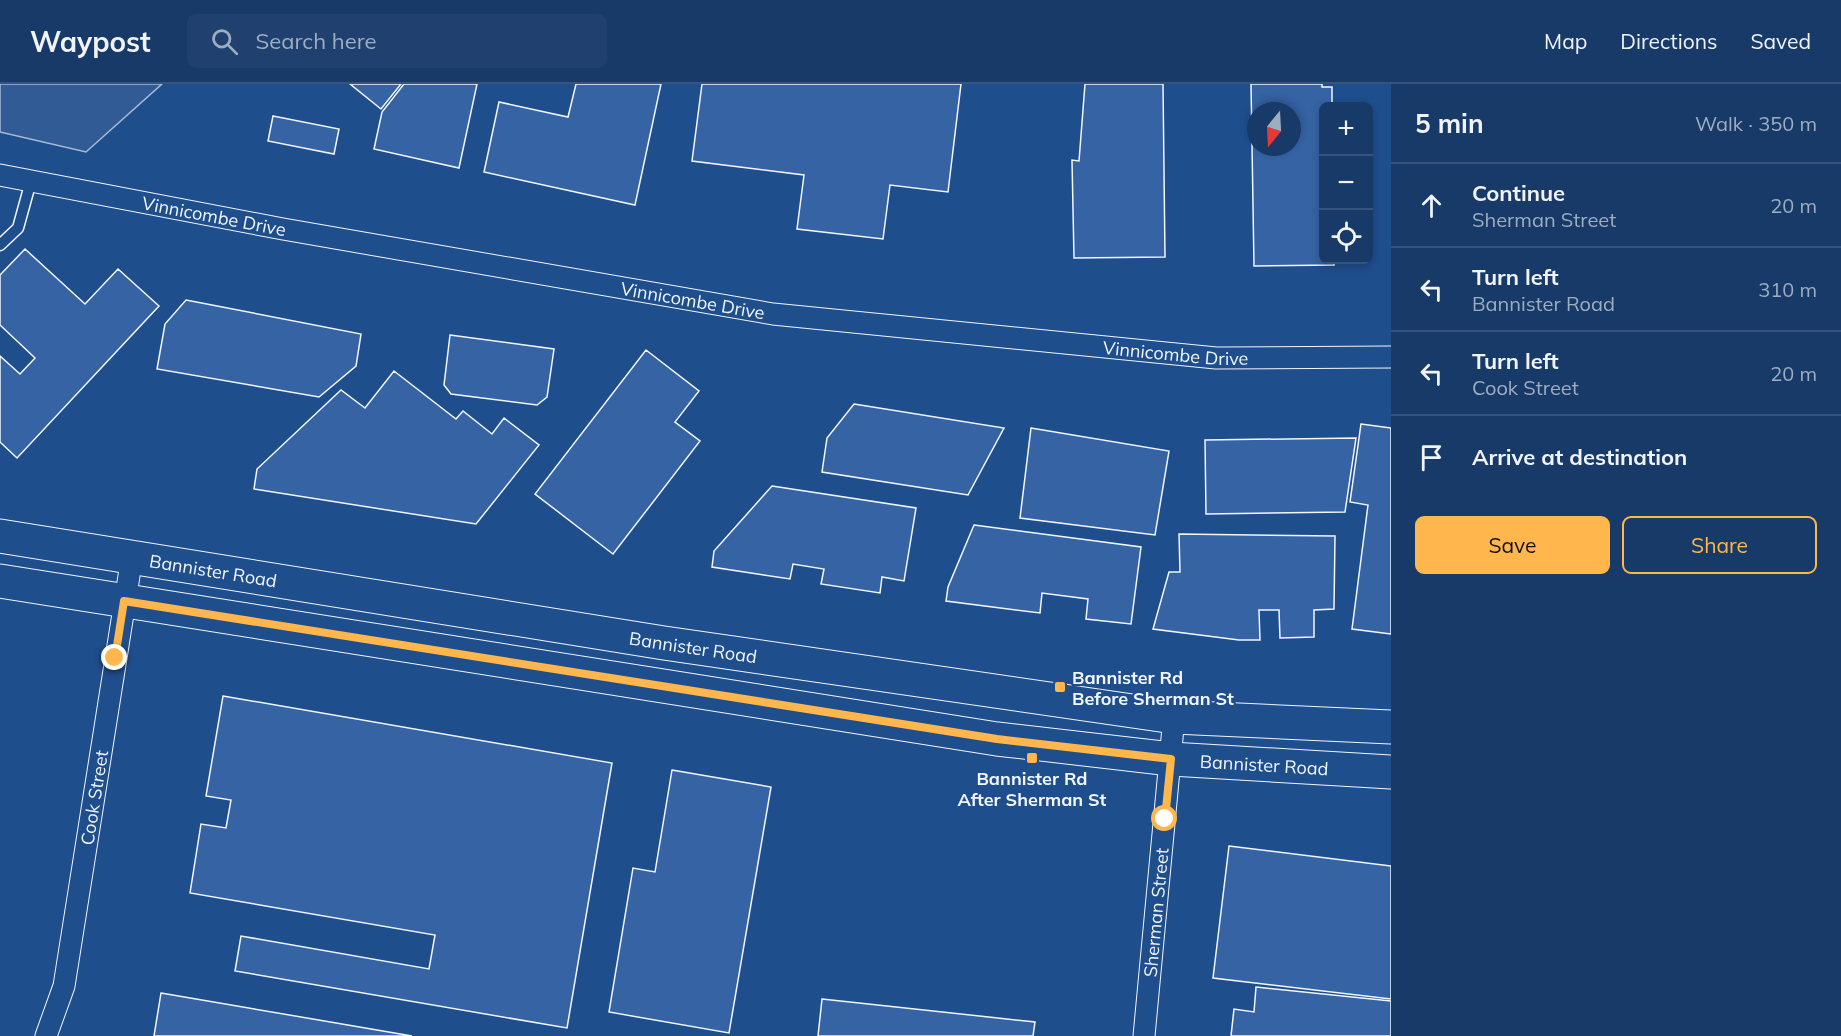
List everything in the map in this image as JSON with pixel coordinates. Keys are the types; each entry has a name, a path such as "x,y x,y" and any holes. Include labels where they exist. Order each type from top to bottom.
{"main road":[{"name":"Bannister Road","path":"0,536 664,643 1174,717 1391,727"},
{"name":"Bannister Road","path":"0,582 997,739 1171,759 1391,772"}],"street":[{"name":"Vinnicombe Drive","path":"0,175 283,229 773,314 1216,358 1391,357"},
{"name":"Cook Street","path":"46,1036 64,986 132,556"},
{"name":"Sherman Street","path":"1144,1036 1174,717"}],"lane":[{"path":"0,245 18,228 31,181"}],"shaded area":[{"path":"0,84 162,84 86,152 0,132"}],"building":[{"path":"350,84 401,84 381,109"},
{"path":"404,84 477,84 459,168 374,149 382,112"},
{"path":"576,84 661,84 635,205 484,172 499,102 568,117"},
{"path":"702,84 961,84 948,192 890,185 883,239 797,229 804,175 692,161"},
{"path":"1085,84 1163,84 1165,257 1074,258 1072,160 1079,161"},
{"path":"1251,84 1322,84 1322,87 1332,87 1332,102 1319,102 1319,264 1334,265 1254,266 1252,156 1301,156 1301,102 1251,102"},
{"path":"273,116 339,129 334,154 268,141"},
{"path":"25,249 85,304 118,269 159,306 17,458 0,442 0,356 20,374 35,358 0,325 0,275"},
{"path":"186,300 361,334 356,366 319,397 157,369 165,324"},
{"path":"450,335 554,349 547,397 537,405 451,394 444,385"},
{"path":"646,350 699,391 675,422 700,441 613,554 535,494"},
{"path":"394,371 456,419 463,411 492,434 504,418 539,445 476,524 254,489 257,469 341,390 365,408"},
{"path":"854,404 1004,428 968,495 822,472 827,438"},
{"path":"1361,424 1391,428 1391,634 1352,629 1368,505 1350,502"},
{"path":"1031,428 1169,451 1155,535 1020,518"},
{"path":"1356,438 1345,512 1206,514 1205,440"},
{"path":"772,486 916,508 904,581 882,577 880,593 821,584 824,569 793,564 790,579 712,567 714,551"},
{"path":"974,525 1141,547 1131,624 1086,619 1088,599 1042,593 1040,613 946,601 948,587"},
{"path":"1179,534 1335,536 1334,609 1314,610 1314,637 1280,638 1279,610 1259,610 1260,640 1239,640 1153,629 1169,572 1180,572"},
{"path":"223,696 612,763 567,1028 235,971 241,936 429,969 435,935 190,893 201,824 226,828 231,800 206,796"},
{"path":"672,770 771,787 729,1033 609,1012 633,868 655,872"},
{"path":"1229,846 1391,866 1391,999 1213,978"},
{"path":"1256,987 1391,1001 1391,1036 1231,1036 1234,1009 1254,1012"},
{"path":"161,993 412,1036 154,1036"},
{"path":"822,999 1035,1022 1033,1036 818,1036"}],"place":[{"name":"Bannister Rd Before Sherman St","path":"1060,687"},
{"name":"Bannister Rd After Sherman St","path":"1032,758"}],"route":[{"path":"115,658 124,601 997,739 1171,759 1165,819"}]}
